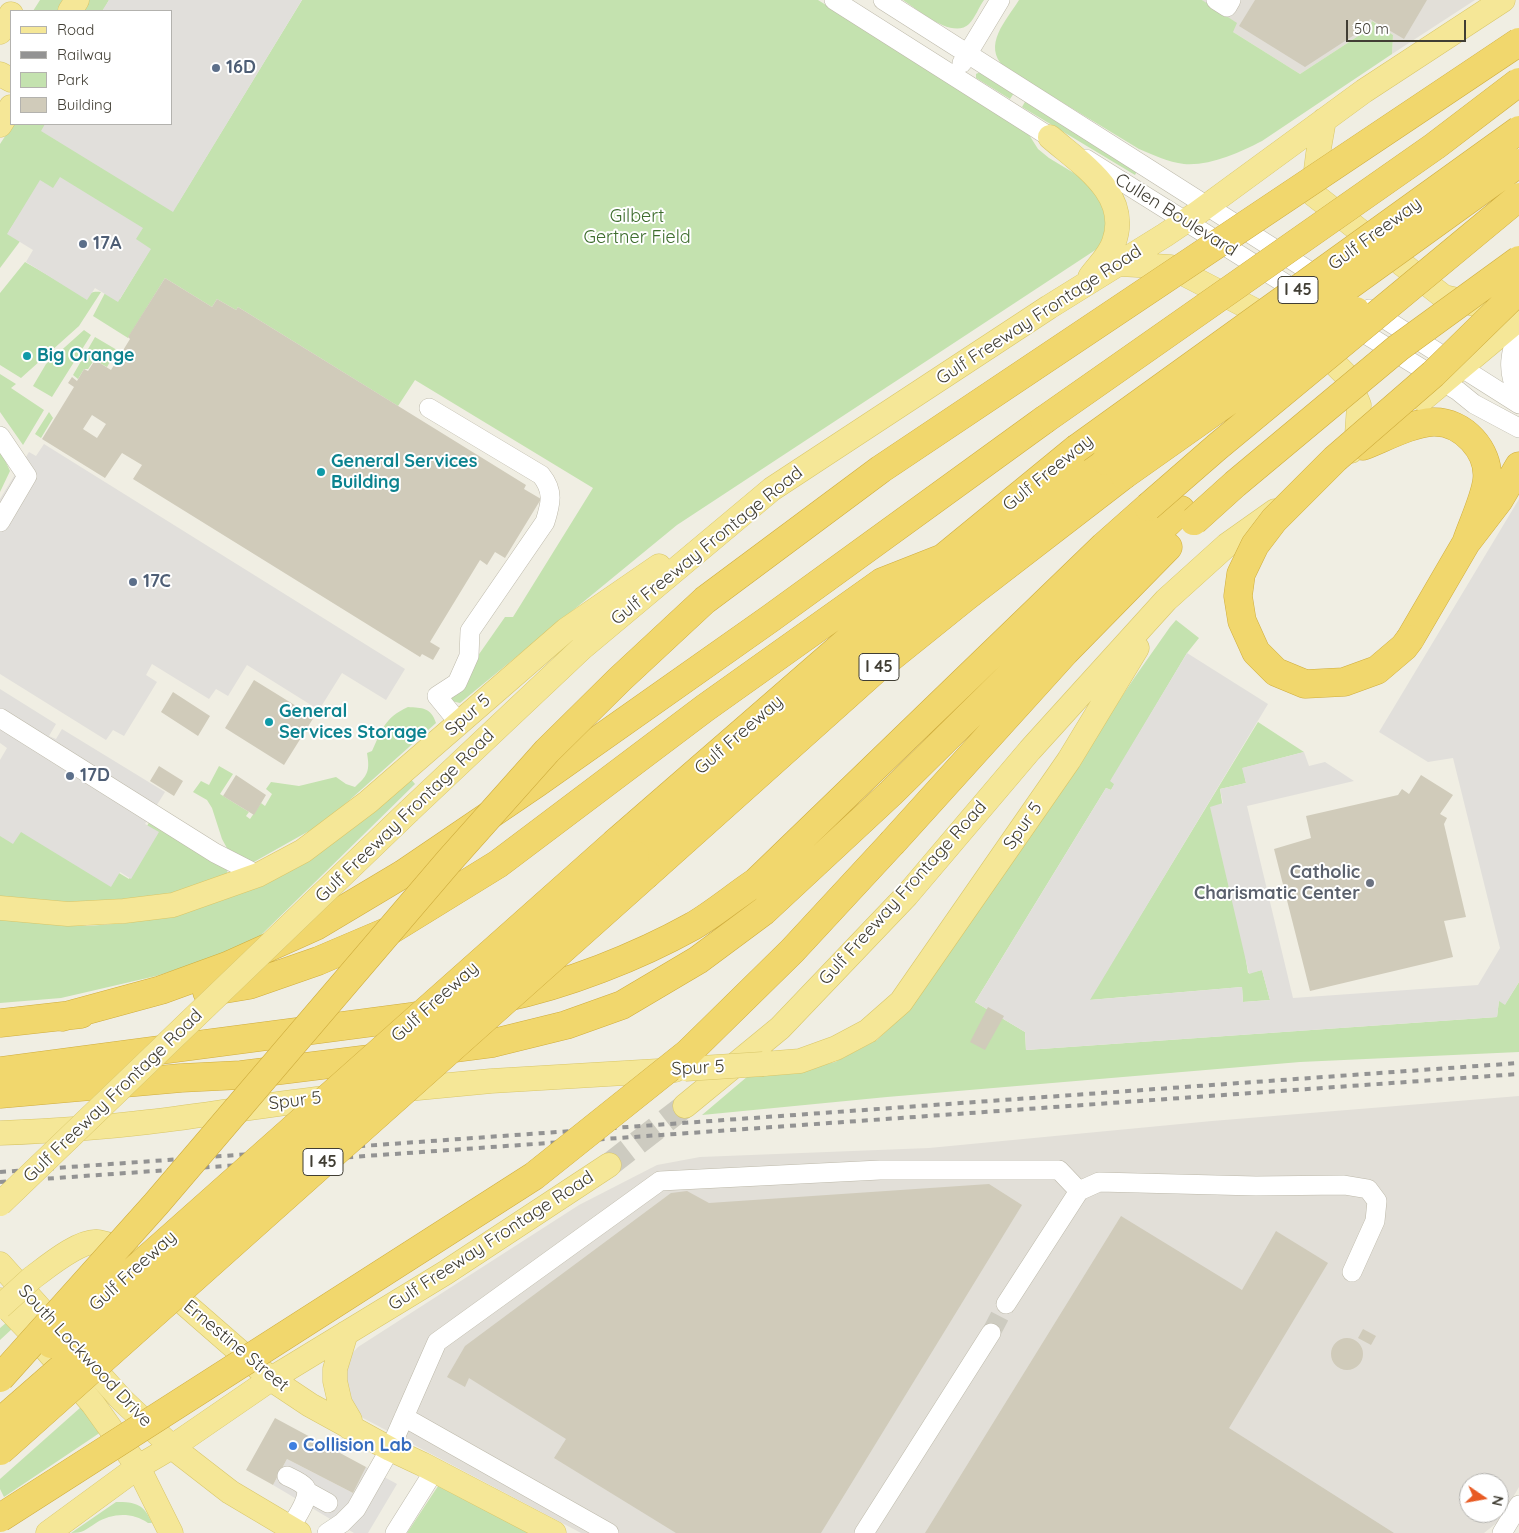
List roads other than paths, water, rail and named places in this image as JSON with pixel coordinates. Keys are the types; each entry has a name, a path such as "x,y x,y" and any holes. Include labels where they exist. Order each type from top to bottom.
{"highway":[{"path":"0,1378 156,1204 442,869 546,751 705,600 881,469 1519,42"},
{"path":"62,1017 161,990 227,966 316,926 403,874 537,783 755,629 1044,420 1435,146 1519,82"},
{"name":"Gulf Freeway","path":"0,1451 633,857 944,558 1076,449 1519,130"},
{"name":"Gulf Freeway","path":"0,1390 633,857 875,670 966,596 1115,468 1519,163"},
{"path":"0,1071 189,1048 261,1036 420,1016 522,994 613,965 694,925 756,882 1090,560 1148,507 1217,447 1519,197"},
{"name":"Gulf Freeway","path":"1115,468 1519,197"},
{"path":"0,1094 180,1078 241,1075 493,1043 566,1025 622,1005 698,960 764,911 891,793 1106,581 1187,516 1235,484 1398,348 1519,260"},
{"path":"1519,290 1433,374 1335,459 1274,520 1255,545 1241,574 1238,596 1242,621 1256,652 1276,672 1305,684 1344,682 1377,670 1404,647 1410,639 1466,542 1499,500 1519,466"},
{"path":"1355,453 1417,425 1434,422 1459,429 1468,435 1476,443 1483,455 1487,480 1466,542"},
{"path":"0,1518 534,1176 688,1052 792,951 1187,516"},
{"path":"0,1024 62,1017 249,985 318,961 391,930 498,864 705,708 882,582 944,558"},
{"name":"Gulf Freeway","path":"0,1422 633,857"}],"main road":[{"name":"Gulf Freeway Frontage Road","path":"0,1204 409,811 582,648 772,489 1120,264 1207,205 1364,90 1503,0"},
{"path":"0,32 10,16"},
{"path":"0,125 10,109"},
{"path":"1324,120 1313,194 1444,297 1519,314"},
{"path":"1050,137 1107,188 1116,209 1117,225 1114,242 1107,256 1081,288"},
{"path":"1120,264 1171,267 1311,340 1347,376 1359,405 1355,453"},
{"name":"Gulf Freeway Frontage Road","path":"685,1106 780,1028 901,902 1030,750 1166,600 1227,545 1355,453 1519,319"},
{"name":"Spur 5","path":"0,908 68,914 134,910 173,905 258,875 303,851 361,808 566,630 772,489"},
{"name":"Spur 5","path":"0,1133 61,1131 149,1122 286,1102 491,1081 800,1061 836,1048 868,1031 901,1002 1069,760 1166,600"},
{"name":"Gulf Freeway Frontage Road","path":"48,1533 138,1467 172,1447 271,1379 445,1273 608,1165"},
{"name":"Ernestine Street","path":"0,1307 32,1278 75,1248 97,1242 113,1246 132,1258 271,1379 349,1427 554,1533"},
{"name":"South Lockwood Drive","path":"0,1264 122,1400 172,1447 230,1492 294,1530"},
{"name":"South Lockwood Drive","path":"0,1300 39,1341 93,1404 138,1467 171,1533"},
{"path":"346,1333 335,1369 334,1380 340,1403 350,1420 349,1427"}],"street":[{"name":"Cullen Boulevard","path":"834,0 1184,221 1452,375 1519,404"},
{"name":"Cullen Boulevard","path":"883,0 1207,205 1452,375 1474,404 1519,428"},
{"path":"954,77 1000,0"},
{"path":"1519,327 1513,343 1509,365 1512,381 1519,394"},
{"path":"429,408 541,475 548,484 551,494 550,507 545,522 470,631 469,656 457,683 437,696 459,723"},
{"path":"0,436 28,476 0,522"},
{"path":"0,718 215,853 258,875"},
{"path":"327,1533 342,1523 356,1509 390,1449 437,1342 660,1181 880,1170 1059,1170 1079,1191"},
{"path":"1006,1304 1079,1191 1099,1182 1256,1186 1344,1185 1368,1189 1377,1201 1375,1221 1352,1272"},
{"path":"864,1533 991,1333"},
{"path":"404,1417 609,1533"},
{"path":"395,1533 434,1471"},
{"path":"287,1476 304,1486 308,1492 328,1503"},
{"path":"294,1530 308,1492"},
{"path":"1502,1533 1519,1505"}],"tunnel":[{"path":"609,1165 685,1106"},
{"path":"991,1333 1006,1304"}],"railway":[{"path":"0,1172 1519,1063"},
{"path":"0,1182 1519,1074"}],"place":[{"name":"16D","path":"216,68"},
{"name":"17A","path":"83,244"},
{"name":"Big Orange","path":"27,356"},
{"name":"General Services Building","path":"321,472"},
{"name":"17C","path":"133,582"},
{"name":"General Services Storage","path":"269,722"},
{"name":"17D","path":"70,776"},
{"name":"Catholic Charismatic Center","path":"1370,883"},
{"name":"Collision Lab","path":"293,1446"}],"park label":[{"name":"Gilbert Gertner Field","path":"637,227"}]}
